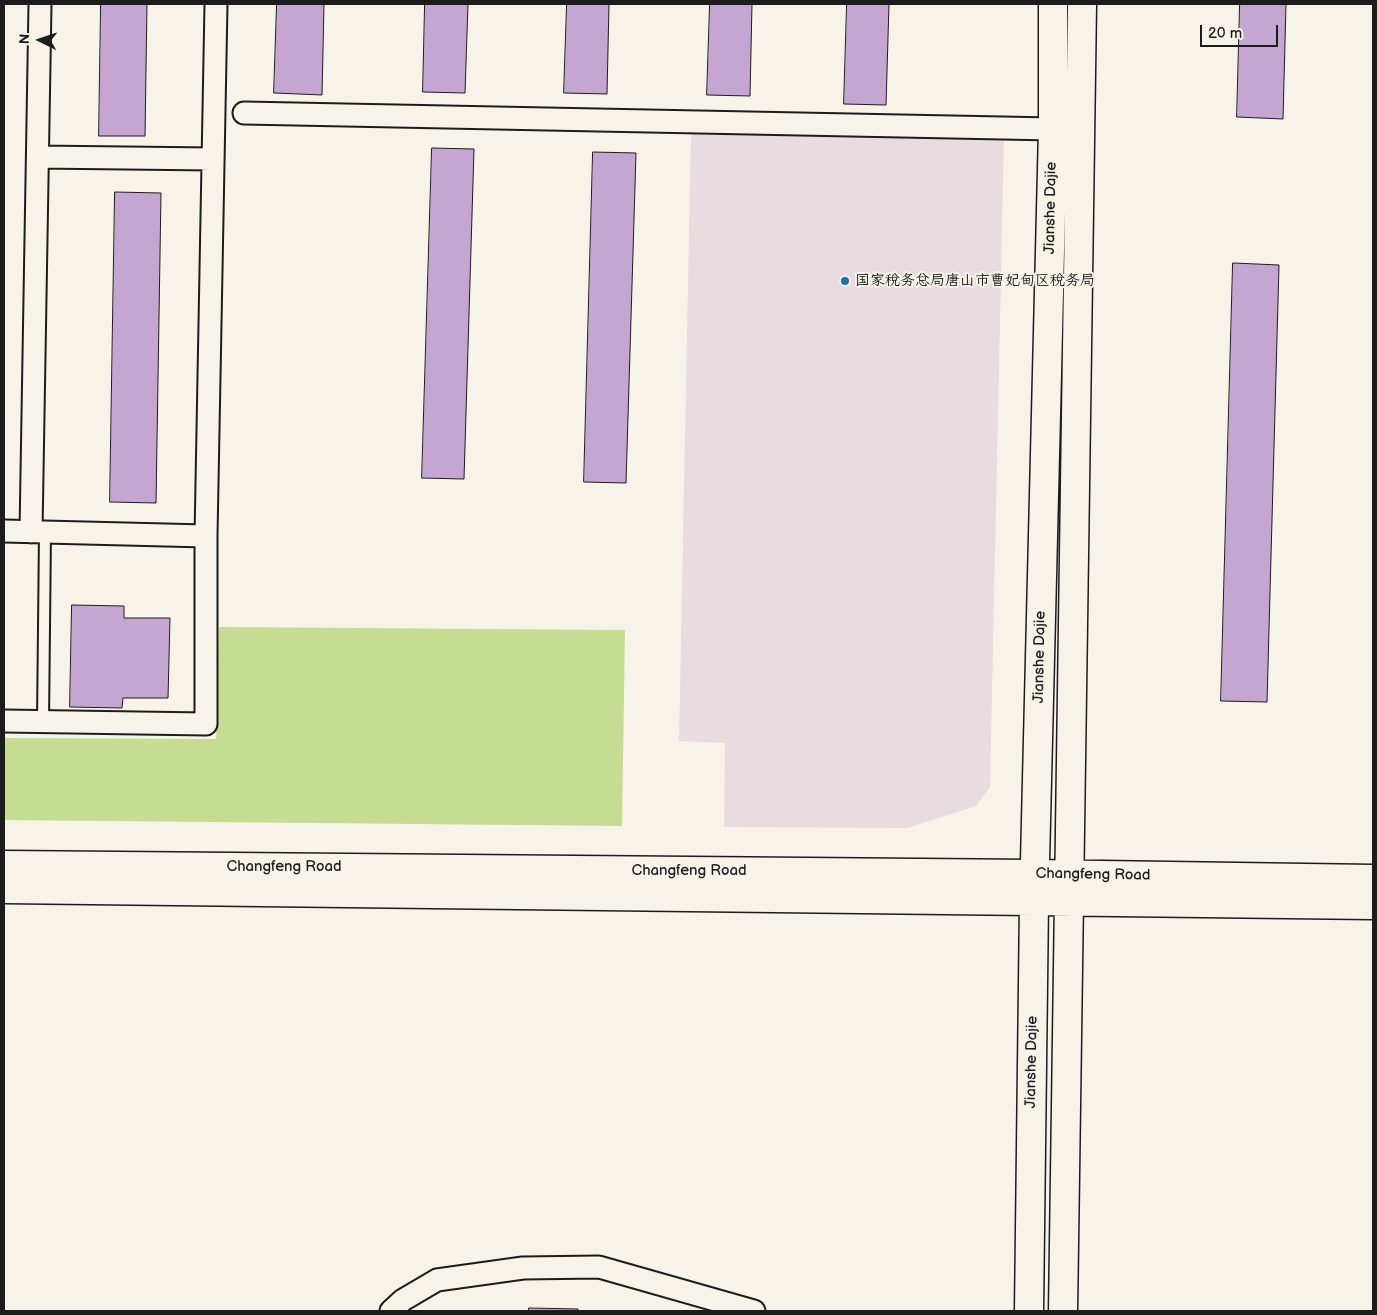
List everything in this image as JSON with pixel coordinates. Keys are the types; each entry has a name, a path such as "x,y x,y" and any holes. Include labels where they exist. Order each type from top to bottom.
{"main road":[{"name":"Jianshe Dajie","path":"1028,1311 1034,874 1053,129 1053,4"},
{"name":"Jianshe Dajie","path":"1063,1311 1082,4"},
{"name":"Changfeng Road","path":"4,865 1068,874 1373,879"},
{"path":"4,889 1373,905"}],"street":[{"path":"38,532 40,4"},
{"path":"4,722 206,724 206,536 216,4"},
{"path":"244,114 1053,129"},
{"path":"38,157 213,159"},
{"path":"4,531 206,536"},
{"path":"391,1311 403,1300 437,1280 522,1268 599,1267 754,1311"}],"lane":[{"path":"38,532 44,722"}],"shaded area":[{"path":"691,129 1004,137 990,787 976,806 908,828 724,827 725,743 679,741"}],"green space":[{"path":"219,627 625,630 622,826 4,820 4,738 216,739"}],"building":[{"path":"101,4 147,4 145,136 99,136"},
{"path":"277,4 324,4 322,95 274,93"},
{"path":"425,4 468,4 465,93 423,92"},
{"path":"567,4 609,4 607,94 564,93"},
{"path":"710,4 752,4 750,96 707,95"},
{"path":"847,4 889,4 886,105 844,104"},
{"path":"1240,4 1286,4 1283,119 1237,117"},
{"path":"432,148 474,149 464,479 422,478"},
{"path":"593,152 636,153 626,483 584,482"},
{"path":"115,192 161,193 156,503 110,502"},
{"path":"1233,263 1279,265 1267,702 1221,701"},
{"path":"72,605 124,606 124,618 170,618 168,698 123,698 122,708 70,707"},
{"path":"529,1308 578,1309 578,1311 529,1311"}],"place":[{"name":"国家税务总局唐山市曹妃甸区税务局","path":"845,281"}]}
